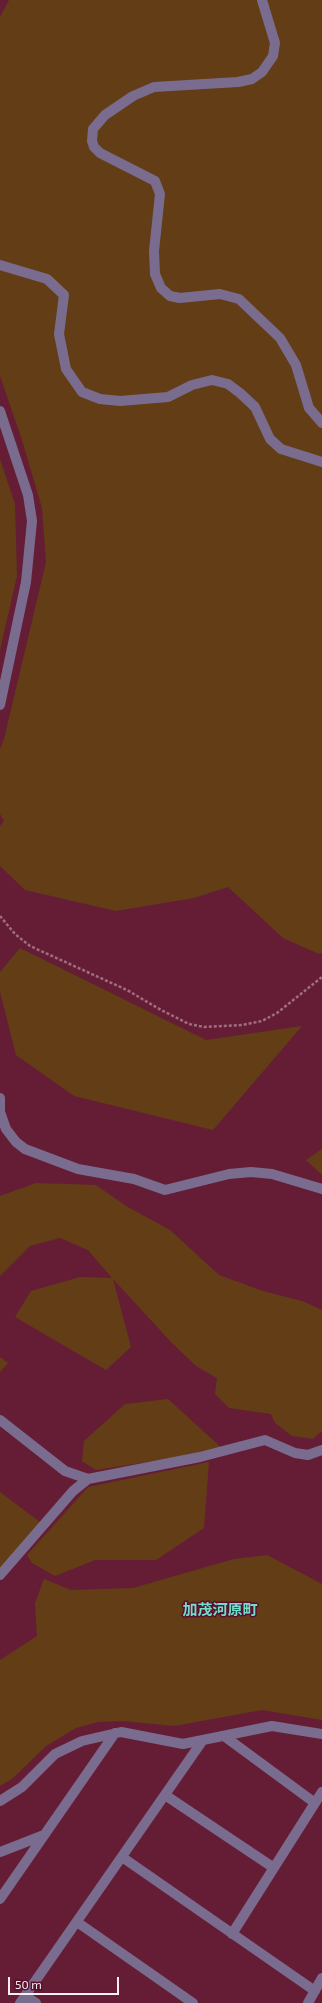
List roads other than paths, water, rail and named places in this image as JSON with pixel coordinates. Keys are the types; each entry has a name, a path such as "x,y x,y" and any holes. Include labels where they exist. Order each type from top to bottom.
{"street":[{"path":"262,0 275,43 273,56 262,72 252,78 238,82 154,87 133,96 105,115 93,129 92,142 94,147 100,153 155,181 160,194 154,250 155,274 161,288 170,296 180,298 220,294 240,298 280,338 296,365 309,408 322,423"},
{"path":"0,265 47,279 64,295 60,334 66,369 82,392 100,399 120,401 168,397 192,385 212,380 228,384 240,393 254,407 270,439 281,449 322,462"},
{"path":"0,411 28,494 32,521 26,582 0,705"},
{"path":"0,1098 0,1112 6,1129 16,1142 25,1149 78,1169 134,1178 165,1190 229,1174 251,1172 272,1174 322,1189"},
{"path":"0,1420 65,1471 88,1479"},
{"path":"0,1575 73,1491 88,1479 200,1457 265,1440 295,1453 308,1455 322,1450"},
{"path":"0,1801 22,1787 55,1754 82,1741 115,1733 121,1732 183,1744 272,1726 322,1734"},
{"path":"0,1899 115,1733"},
{"path":"224,1736 315,1803"},
{"path":"36,2003 23,1999 203,1740"},
{"path":"232,1934 322,1792"},
{"path":"165,1795 274,1868"},
{"path":"0,1852 44,1835"},
{"path":"122,1857 315,1991"},
{"path":"77,1922 193,2003"},
{"path":"308,2003 322,1978"}],"district":[{"name":"加茂河原町","path":"220,1610"}]}
